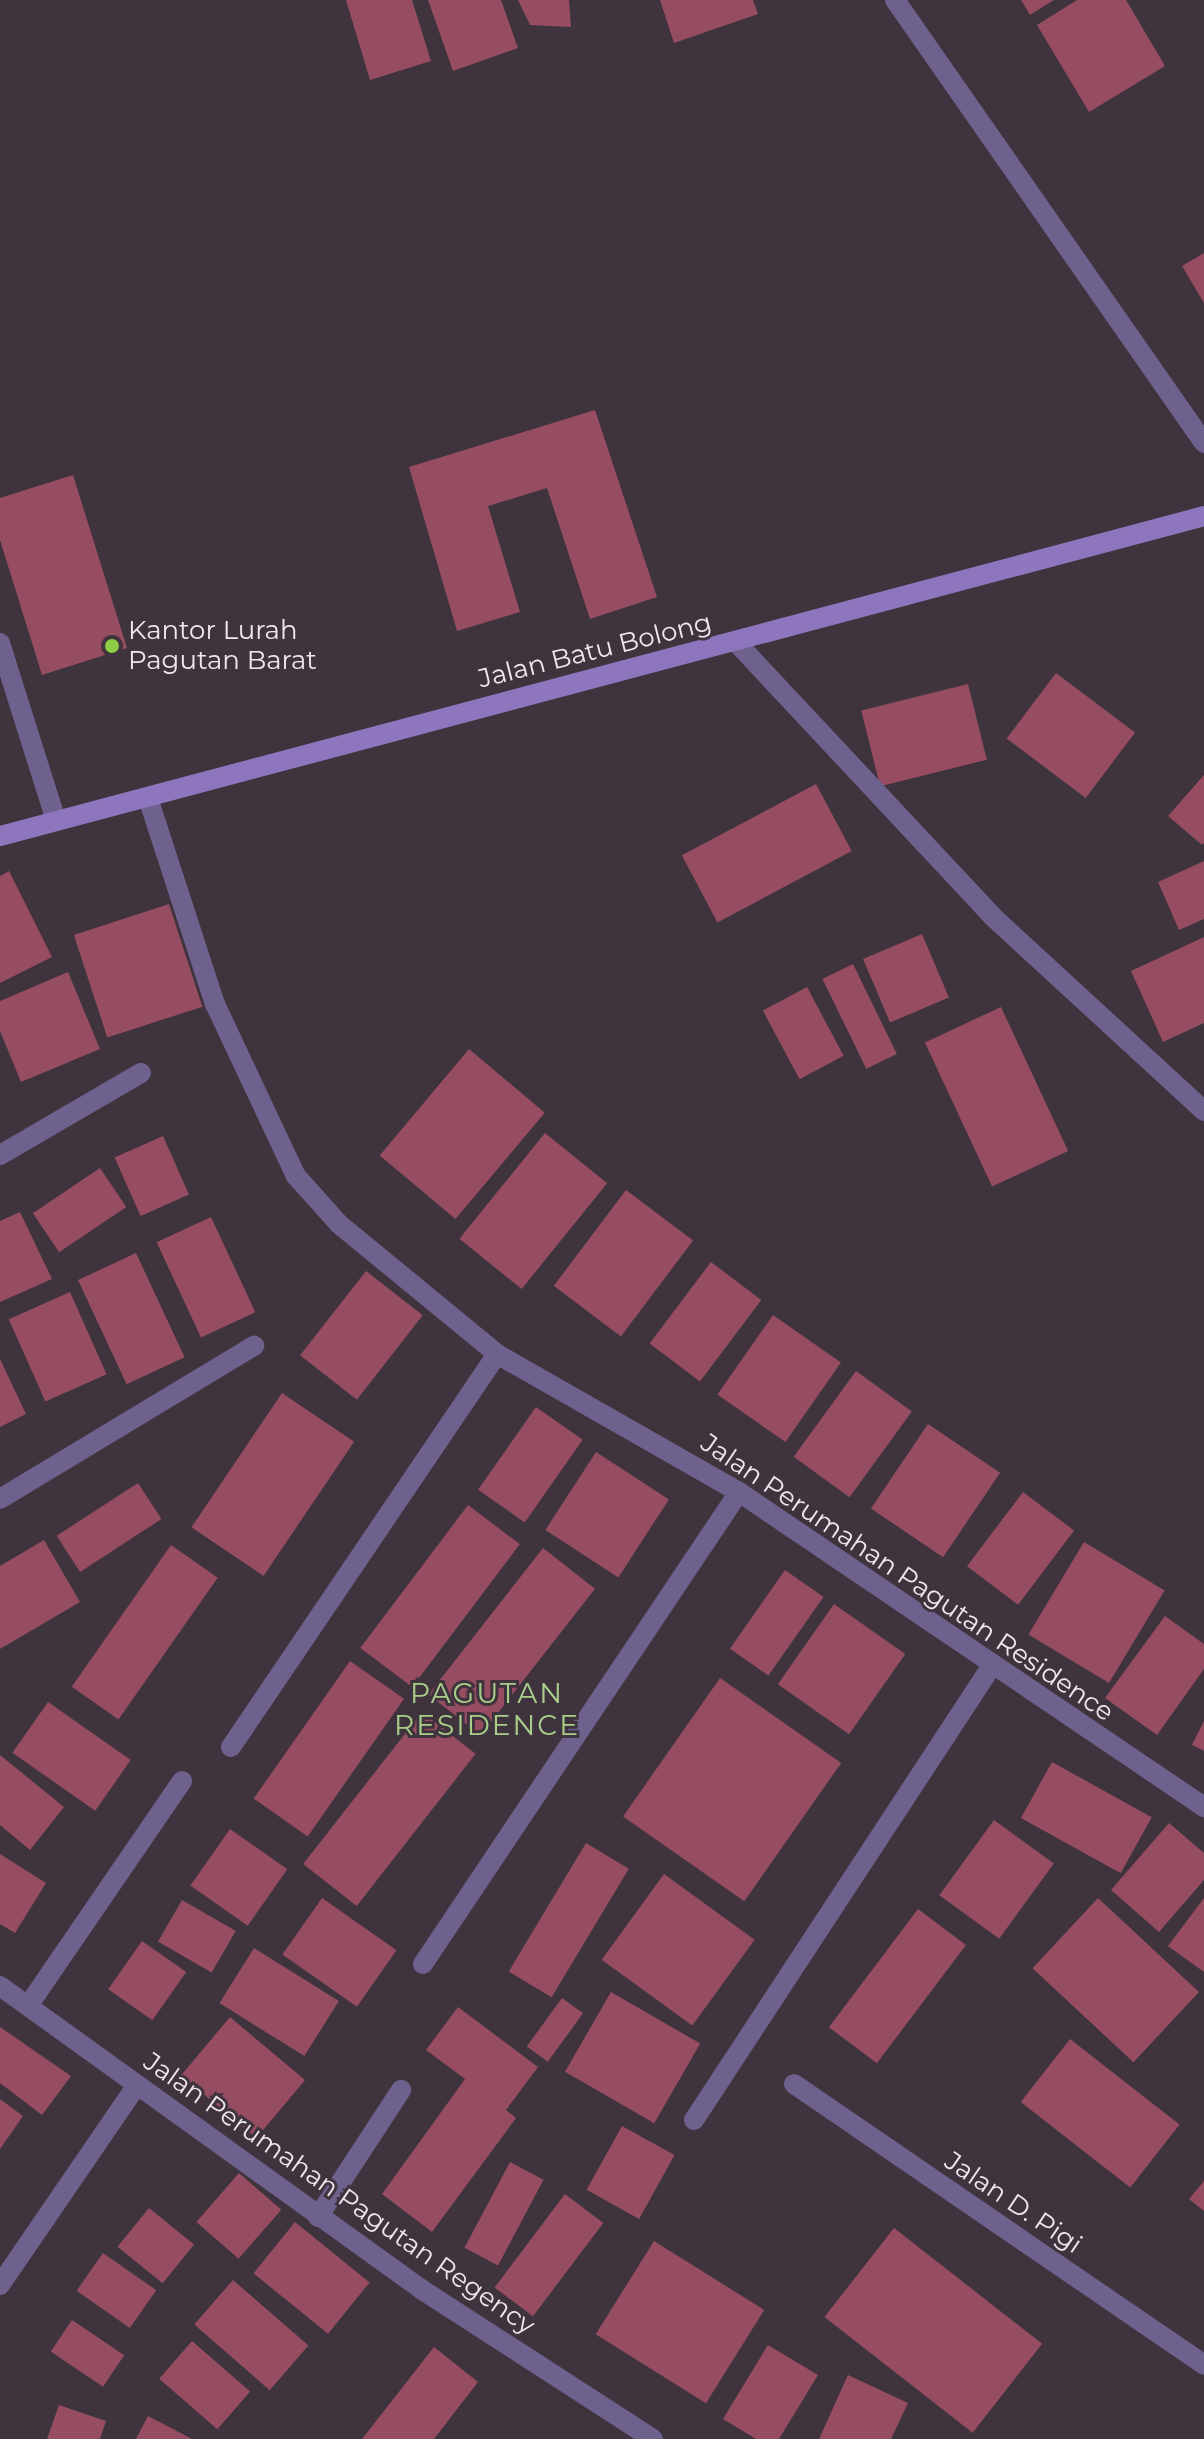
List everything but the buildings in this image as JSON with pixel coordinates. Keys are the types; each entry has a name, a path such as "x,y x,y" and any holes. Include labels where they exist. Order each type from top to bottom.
{"street":[{"path":"895,0 1204,443"},
{"name":"Jalan Batu Bolong","path":"0,836 55,817 148,798 536,689 736,642 1204,516"},
{"path":"736,642 992,916 1204,1111"},
{"path":"0,643 55,817"},
{"name":"Jalan Perumahan Pagutan Residence","path":"148,798 215,1004 296,1176 339,1224 497,1354 739,1492 1204,1807"},
{"path":"0,1155 141,1073"},
{"path":"0,1499 254,1346"},
{"path":"231,1747 497,1354"},
{"path":"423,1964 739,1492"},
{"path":"694,2120 993,1664"},
{"path":"30,2003 182,1781"},
{"name":"Jalan Perumahan Pagutan Regency","path":"0,1986 30,2003 318,2217 653,2439"},
{"name":"Jalan D. Pigi","path":"794,2084 1204,2365"},
{"path":"0,2285 137,2085"},
{"path":"318,2217 401,2090"}],"place":[{"name":"Kantor Lurah Pagutan Barat","path":"112,646"}],"district":[{"name":"PAGUTAN RESIDENCE","path":"487,1709"}]}
